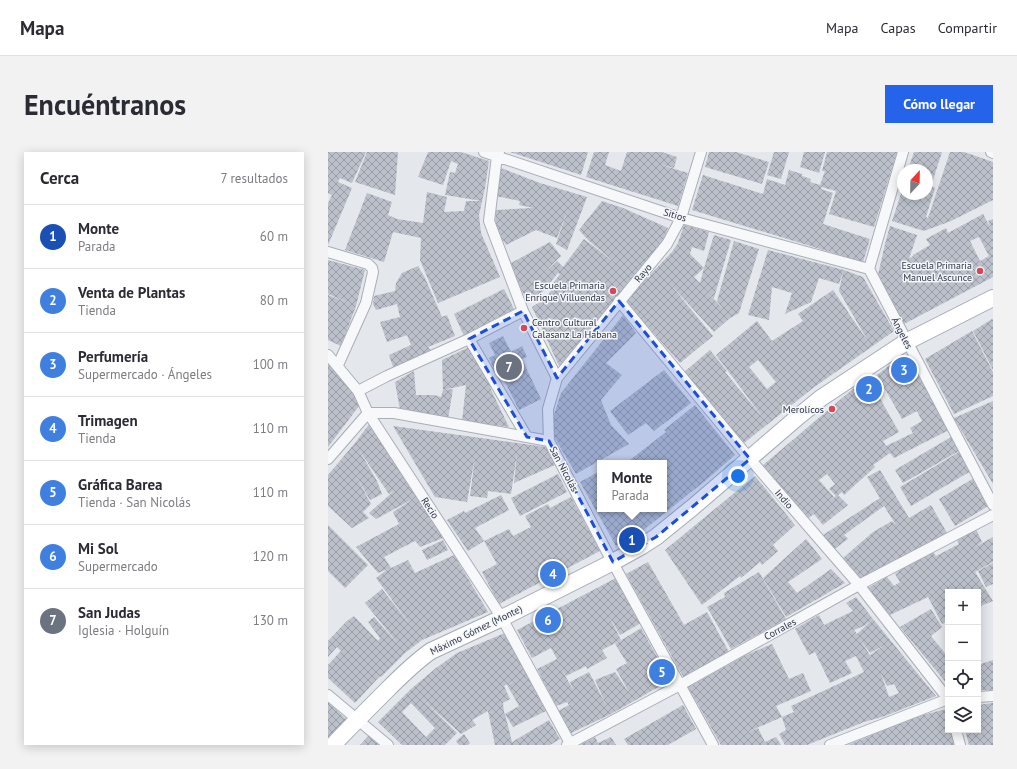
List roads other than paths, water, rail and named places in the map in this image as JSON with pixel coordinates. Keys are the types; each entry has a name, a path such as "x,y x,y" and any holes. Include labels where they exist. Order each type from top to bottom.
{"main road":[{"name":"Máximo Gómez (Monte)","path":"333,745 401,676 431,651 502,618 613,562 656,538 821,398 906,342 993,298"}],"street":[{"name":"Sitios","path":"484,152 498,154 680,218 869,269"},
{"name":"Rayo","path":"557,378 667,244 680,218 701,152"},
{"path":"869,269 903,152"},
{"path":"498,154 489,221 523,311 557,378"},
{"path":"328,252 368,264 372,268 373,272 366,303 338,365"},
{"name":"Ángeles","path":"869,269 906,342 993,505"},
{"name":"Indio","path":"619,301 750,459 859,585 946,697"},
{"path":"358,391 387,376 469,339 523,311"},
{"path":"469,339 526,437"},
{"name":"Recio","path":"328,355 338,365 358,391 368,413 502,618 569,744"},
{"name":"San Nicolás","path":"557,378 548,409 548,441 713,745"},
{"path":"328,460 368,413 394,413 548,441"},
{"name":"Corrales","path":"569,744 680,685 859,585 993,515"},
{"path":"328,695 388,745"},
{"path":"981,697 993,696"},
{"path":"830,745 945,700"},
{"path":"957,733 960,745"}],"place":[{"name":"Escuela Primaria Manuel Ascunce","path":"980,271"},
{"name":"Escuela Primaria Enrique Villuendas","path":"613,291"},
{"name":"Centro Cultural Calasanz La Habana","path":"524,328"},
{"name":"San Judas","path":"509,367"},
{"name":"Perfumería","path":"904,370"},
{"name":"Venta de Plantas","path":"869,389"},
{"name":"Merolícos","path":"832,409"},
{"name":"Monte","path":"632,540"},
{"name":"Trimagen","path":"553,574"},
{"name":"Mi Sol","path":"548,620"},
{"name":"Gráfica Barea","path":"662,672"}]}
